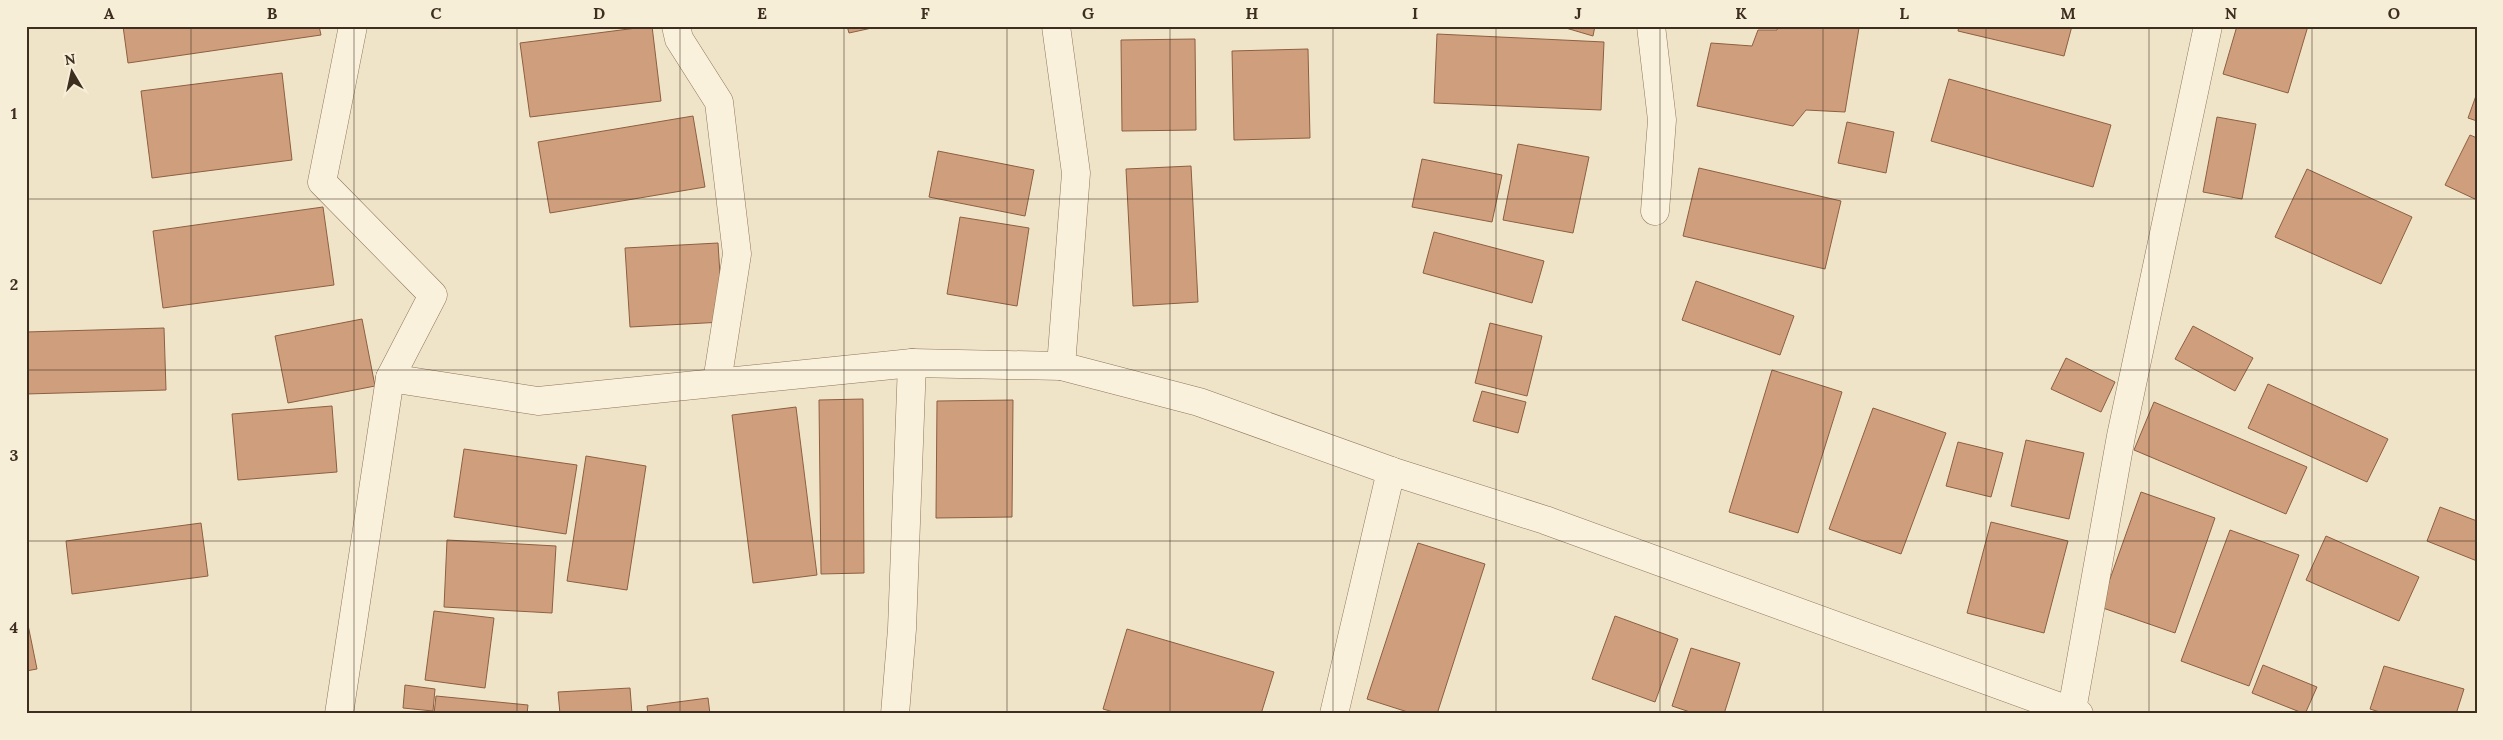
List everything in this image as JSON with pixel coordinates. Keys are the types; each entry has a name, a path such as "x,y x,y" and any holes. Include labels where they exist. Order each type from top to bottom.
{"street":[{"path":"339,714 390,378 433,295 322,182 353,26"},
{"path":"676,26 679,39 718,102 737,254 717,382"},
{"path":"1056,26 1076,173 1061,366"},
{"path":"1651,26 1662,120 1654,211"},
{"path":"390,378 538,402 912,363 1061,366 1199,402 1391,471 1545,520 2072,713 2121,436 2208,26"},
{"path":"895,714 902,629 912,363"},
{"path":"1334,714 1391,471"}],"building":[{"path":"123,26 319,26 321,35 128,63"},
{"path":"652,26 661,101 530,117 520,43"},
{"path":"847,26 881,26 849,33"},
{"path":"1559,26 1595,26 1593,36"},
{"path":"1778,26 1849,26 1859,28 1845,112 1806,110 1793,126 1697,106 1711,43 1752,46 1758,30 1777,30"},
{"path":"1959,26 2072,26 2064,56 1958,31"},
{"path":"2237,26 2308,26 2288,93 2223,74"},
{"path":"1437,34 1604,42 1601,110 1434,103"},
{"path":"1195,39 1196,130 1122,131 1121,40"},
{"path":"1308,49 1310,138 1234,140 1232,51"},
{"path":"282,73 292,160 152,178 141,91"},
{"path":"1949,79 2111,125 2093,187 1931,141"},
{"path":"2477,93 2477,121 2468,118"},
{"path":"693,116 705,187 550,213 538,142"},
{"path":"2217,117 2256,124 2242,199 2203,192"},
{"path":"1847,122 1894,132 1886,173 1838,163"},
{"path":"2470,135 2477,138 2477,200 2445,185"},
{"path":"1518,144 1589,157 1573,233 1503,220"},
{"path":"938,151 1034,170 1025,216 929,197"},
{"path":"1422,159 1502,175 1492,222 1412,207"},
{"path":"1191,166 1198,302 1133,306 1126,169"},
{"path":"1699,168 1841,201 1825,269 1683,236"},
{"path":"2307,169 2412,217 2381,284 2275,237"},
{"path":"323,207 334,285 163,308 153,231"},
{"path":"960,217 1029,228 1017,306 947,294"},
{"path":"1434,232 1544,261 1532,303 1423,273"},
{"path":"718,243 723,322 630,327 625,248"},
{"path":"1696,281 1794,316 1780,355 1682,320"},
{"path":"362,319 375,386 288,403 275,336"},
{"path":"1490,323 1542,336 1527,396 1475,383"},
{"path":"2193,326 2253,358 2235,391 2175,359"},
{"path":"164,328 166,390 26,394 26,332"},
{"path":"2066,358 2115,382 2101,412 2051,389"},
{"path":"1772,370 1842,392 1798,533 1729,512"},
{"path":"2268,384 2388,439 2367,482 2248,428"},
{"path":"1482,391 1526,402 1518,433 1473,421"},
{"path":"863,399 864,573 821,574 819,400"},
{"path":"1013,400 1012,517 936,518 937,401"},
{"path":"2154,402 2307,467 2286,514 2134,450"},
{"path":"332,406 337,472 238,480 232,414"},
{"path":"796,407 817,575 753,583 732,415"},
{"path":"1873,408 1946,433 1901,554 1829,529"},
{"path":"2026,440 2084,453 2069,519 2011,506"},
{"path":"1958,442 2003,453 1991,497 1946,486"},
{"path":"464,449 577,465 566,534 454,517"},
{"path":"586,456 646,466 627,590 567,581"},
{"path":"2141,492 2215,518 2175,633 2100,607"},
{"path":"2440,507 2477,521 2477,561 2427,541"},
{"path":"1991,522 2068,541 2044,633 1967,613"},
{"path":"201,523 208,576 72,594 66,541"},
{"path":"2230,530 2299,555 2249,686 2181,661"},
{"path":"2326,536 2419,577 2399,621 2306,580"},
{"path":"447,540 556,546 552,613 444,607"},
{"path":"1418,543 1485,564 1437,714 1414,714 1367,699"},
{"path":"434,611 494,618 485,688 425,680"},
{"path":"26,615 37,669 26,671"},
{"path":"1615,616 1678,639 1655,702 1592,679"},
{"path":"1127,629 1274,672 1261,714 1120,714 1103,709"},
{"path":"1691,648 1740,663 1724,714 1696,714 1672,706"},
{"path":"2263,665 2317,687 2305,714 2252,693"},
{"path":"2384,666 2464,689 2456,714 2386,714 2370,709"},
{"path":"405,685 435,689 433,711 403,708"},
{"path":"630,688 632,714 560,714 558,692"},
{"path":"436,696 528,705 527,714 434,714"},
{"path":"708,698 710,714 648,714 647,706"}]}
